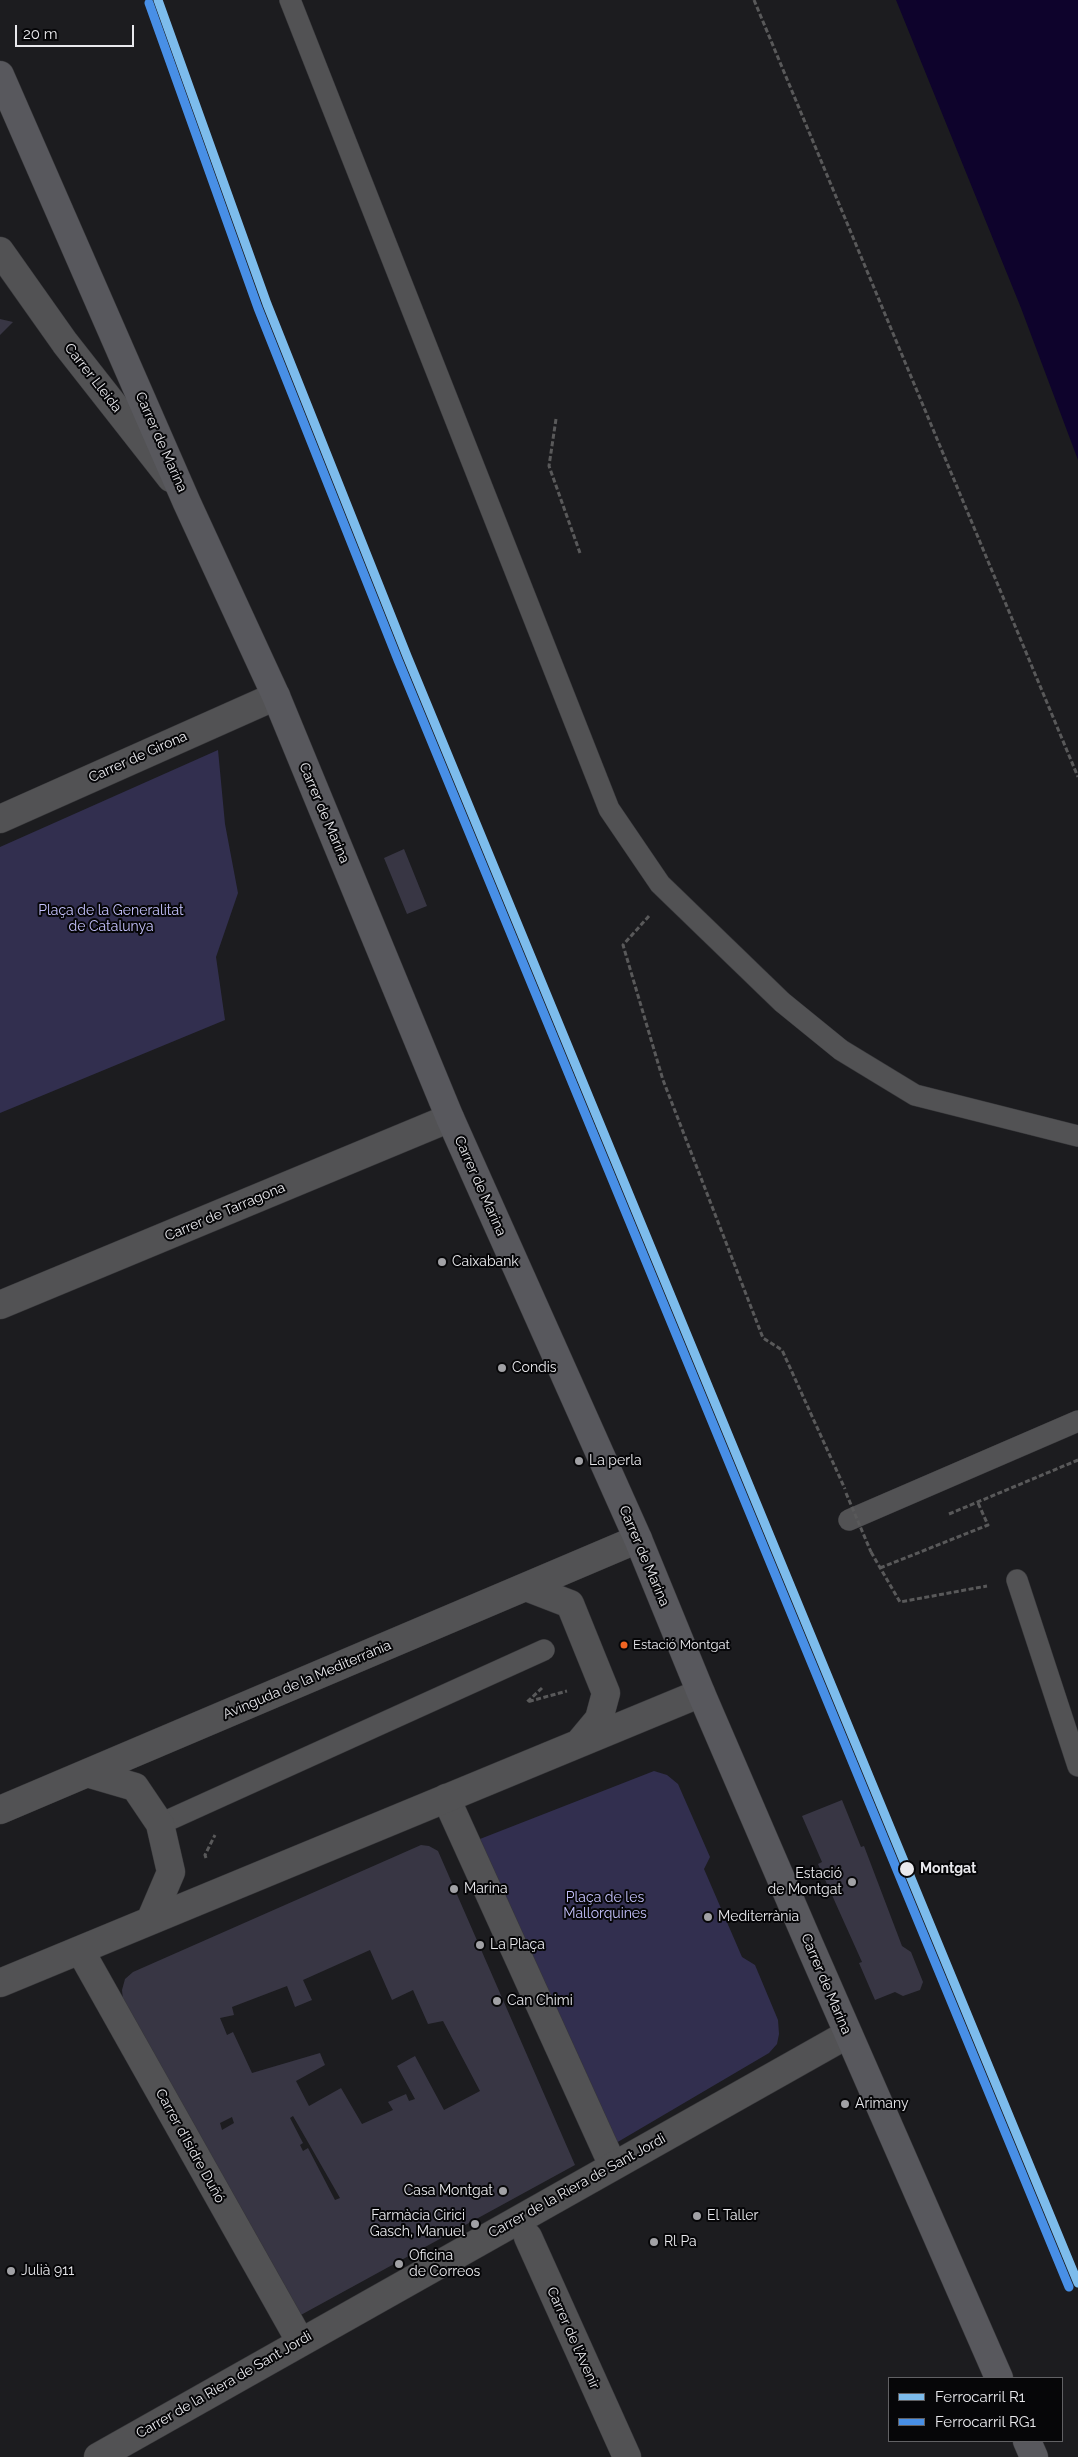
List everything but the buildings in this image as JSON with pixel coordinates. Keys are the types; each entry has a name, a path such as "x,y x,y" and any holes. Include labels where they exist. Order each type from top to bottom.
{"main road":[{"name":"Carrer de Marina","path":"0,75 187,502 276,696 450,1118 638,1539 701,1693 999,2377"},
{"path":"1027,2442 1034,2457"}],"street":[{"name":"Carrer Lleida","path":"0,251 65,343 169,476 187,502"},
{"name":"Carrer de Girona","path":"0,818 276,696"},
{"name":"Carrer de Tarragona","path":"0,1305 450,1118"},
{"name":"Avinguda de la Mediterrània","path":"0,1810 638,1539"},
{"path":"526,1587 570,1604 606,1693 599,1718 579,1743"},
{"path":"0,1983 701,1693"},
{"path":"87,1773 135,1787 160,1824 171,1872 150,1921"},
{"path":"446,1798 613,2166"},
{"name":"Carrer d'Isidre Duñó","path":"80,1950 300,2341"},
{"name":"Carrer de la Riera de Sant Jordi","path":"98,2457 300,2341 524,2228 613,2166 848,2034"},
{"name":"Carrer de l'Avenir","path":"524,2228 627,2457"}],"lane":[{"path":"290,0 610,809 660,884 782,1002 841,1050 915,1095 1078,1136"},
{"path":"848,1520 1078,1421"},
{"path":"1017,1580 1078,1766"},
{"path":"160,1824 544,1650"}],"path":[{"path":"754,0 1078,777"},
{"path":"556,420 548,466 580,553"},
{"path":"648,920 623,945 664,1080 764,1338 782,1350 834,1460 871,1552 900,1602 1017,1580"},
{"path":"880,1568 988,1525 978,1503 1078,1460"},
{"path":"548,1682 527,1702 570,1690"}],"green space":[{"name":"Plaça de la Generalitat de Catalunya","path":"218,750 225,824 238,893 216,957 225,1020 0,1113 0,847"},
{"name":"Plaça de les Mallorquines","path":"654,1771 667,1775 678,1784 710,1857 704,1869 742,1957 755,1965 778,2020 779,2034 777,2044 769,2053 599,2153 462,1846"}],"shaded area":[{"path":"896,0 1078,0 1078,460 1021,308"}],"rail line":[{"name":"R1","path":"158,0 267,304 407,656 1078,2283"},
{"name":"RG1","path":"149,3 258,308 398,660 1069,2287"}],"place":[{"name":"Caixabank","path":"442,1262"},
{"name":"Condis","path":"502,1368"},
{"name":"La perla","path":"579,1461"},
{"name":"Estació Montgat","path":"624,1645"},
{"name":"Montgat","path":"907,1869"},
{"name":"Estació de Montgat","path":"852,1882"},
{"name":"Marina","path":"454,1889"},
{"name":"Mediterrània","path":"708,1917"},
{"name":"La Plaça","path":"480,1945"},
{"name":"Can Chimi","path":"497,2001"},
{"name":"Arimany","path":"845,2104"},
{"name":"Casa Montgat","path":"503,2191"},
{"name":"El Taller","path":"697,2216"},
{"name":"Farmàcia Cirici Gasch, Manuel","path":"475,2224"},
{"name":"Rl Pa","path":"654,2242"},
{"name":"Oficina de Correos","path":"399,2264"},
{"name":"Julià 911","path":"11,2271"}]}
